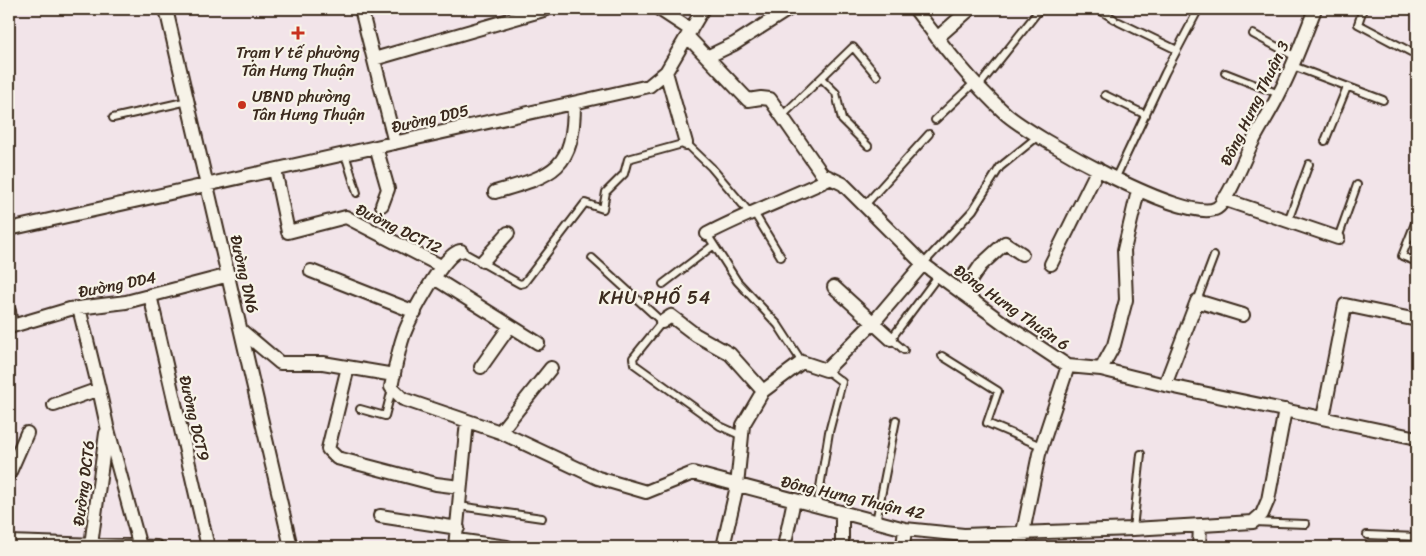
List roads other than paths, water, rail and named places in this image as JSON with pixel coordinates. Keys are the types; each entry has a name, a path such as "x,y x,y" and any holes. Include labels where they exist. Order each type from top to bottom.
{"street":[{"name":"Đường DN6","path":"166,9 291,547"},
{"path":"362,9 395,143"},
{"path":"374,59 547,9"},
{"name":"Đông Hưng Thuận 6","path":"659,9 689,33 707,58 748,100 761,98 770,100 819,171 829,179 843,184 923,264 1068,366 1101,369 1165,385 1417,438"},
{"name":"Đường DD5","path":"9,229 649,86 666,72 703,9"},
{"path":"707,58 734,44 789,9"},
{"path":"915,9 951,58 1007,115 1037,136 1115,179 1138,191 1205,211 1220,204 1288,221 1338,238"},
{"path":"937,38 970,9"},
{"name":"Đông Hưng Thuận 3","path":"1220,204 1279,94 1315,9"},
{"path":"666,72 686,143"},
{"path":"495,192 533,181 551,173 560,165 566,156 574,127 574,103"},
{"path":"376,147 388,189 382,205"},
{"path":"1052,264 1098,169"},
{"name":"Đường DCT12","path":"275,170 288,232 346,217 441,266"},
{"path":"710,239 751,212 790,198 829,179"},
{"path":"1101,369 1114,345 1126,300 1124,250 1138,191"},
{"path":"483,261 508,233"},
{"path":"962,293 981,265 1005,243 1022,254"},
{"path":"393,388 394,375 404,333 441,266 452,253 461,251"},
{"path":"723,547 737,486 743,425 763,391 802,362 826,370 873,323 923,264"},
{"path":"311,271 415,312"},
{"name":"Đường DD4","path":"10,327 79,308 126,302 229,274"},
{"path":"434,278 538,343"},
{"path":"834,287 891,339"},
{"name":"Đường DCT9","path":"150,295 208,547"},
{"path":"1165,385 1197,301 1244,314"},
{"path":"1323,418 1345,305 1417,320"},
{"path":"79,308 99,389 132,547"},
{"path":"9,311 10,327"},
{"path":"662,322 671,316 696,335 728,352 763,391"},
{"path":"481,367 510,326"},
{"path":"242,331 280,363 323,363 394,375"},
{"path":"1020,547 1042,446 1068,366"},
{"path":"348,367 328,449 337,458 436,484 460,487"},
{"path":"500,432 551,368"},
{"name":"Đông Hưng Thuận 42","path":"393,388 402,399 500,432 598,478 646,492 693,472 737,486 905,529 964,535 1200,526 1253,522"},
{"path":"54,405 99,389"},
{"path":"1253,522 1262,514 1268,500 1285,410"},
{"path":"457,539 460,487 468,421"},
{"name":"Đường DCT6","path":"92,545 107,426"},
{"path":"9,474 27,433"},
{"path":"784,547 794,500"},
{"path":"842,513 842,547"},
{"path":"380,516 457,539 507,547"},
{"path":"1200,526 1200,547"},
{"path":"903,547 905,529"},
{"path":"9,542 23,545 157,547"}],"lane":[{"path":"935,120 977,84 1040,9"},
{"path":"1098,9 1117,21 1177,50"},
{"path":"1115,179 1196,14 1186,9"},
{"path":"1363,9 1358,24 1411,52"},
{"path":"1253,34 1294,62 1347,87 1383,100"},
{"path":"782,116 854,47 877,76"},
{"path":"1225,73 1279,94"},
{"path":"822,79 836,93 842,120 868,146"},
{"path":"1325,141 1347,87"},
{"path":"1105,95 1146,115"},
{"path":"113,118 188,101"},
{"path":"865,205 929,134"},
{"path":"923,264 973,210 1000,168 1037,136"},
{"path":"461,251 483,261 520,284 524,283 585,203 603,209 607,190 624,174 628,160 686,143 711,167 751,212 781,257"},
{"path":"345,154 357,193"},
{"path":"1288,221 1309,164"},
{"path":"1338,238 1357,184"},
{"path":"1417,218 1402,256 1417,262"},
{"path":"663,284 710,239 737,281 778,325 802,362"},
{"path":"1197,301 1214,256"},
{"path":"592,258 662,322 632,358 634,364 720,426 742,436"},
{"path":"904,350 891,339 938,276"},
{"path":"942,356 998,391 987,424 1042,446"},
{"path":"817,506 829,432 842,382 826,370"},
{"path":"360,409 385,416 393,388"},
{"path":"876,522 896,420"},
{"path":"1133,529 1141,454"},
{"path":"459,506 542,518"},
{"path":"1253,522 1306,524"},
{"path":"1367,535 1417,537"}],"place":[{"name":"Trạm Y tế phường Tân Hưng Thuận","path":"298,33"},
{"name":"UBND phường Tân Hưng Thuận","path":"242,105"}],"district":[{"name":"KHU PHỐ 54","path":"655,298"}]}
